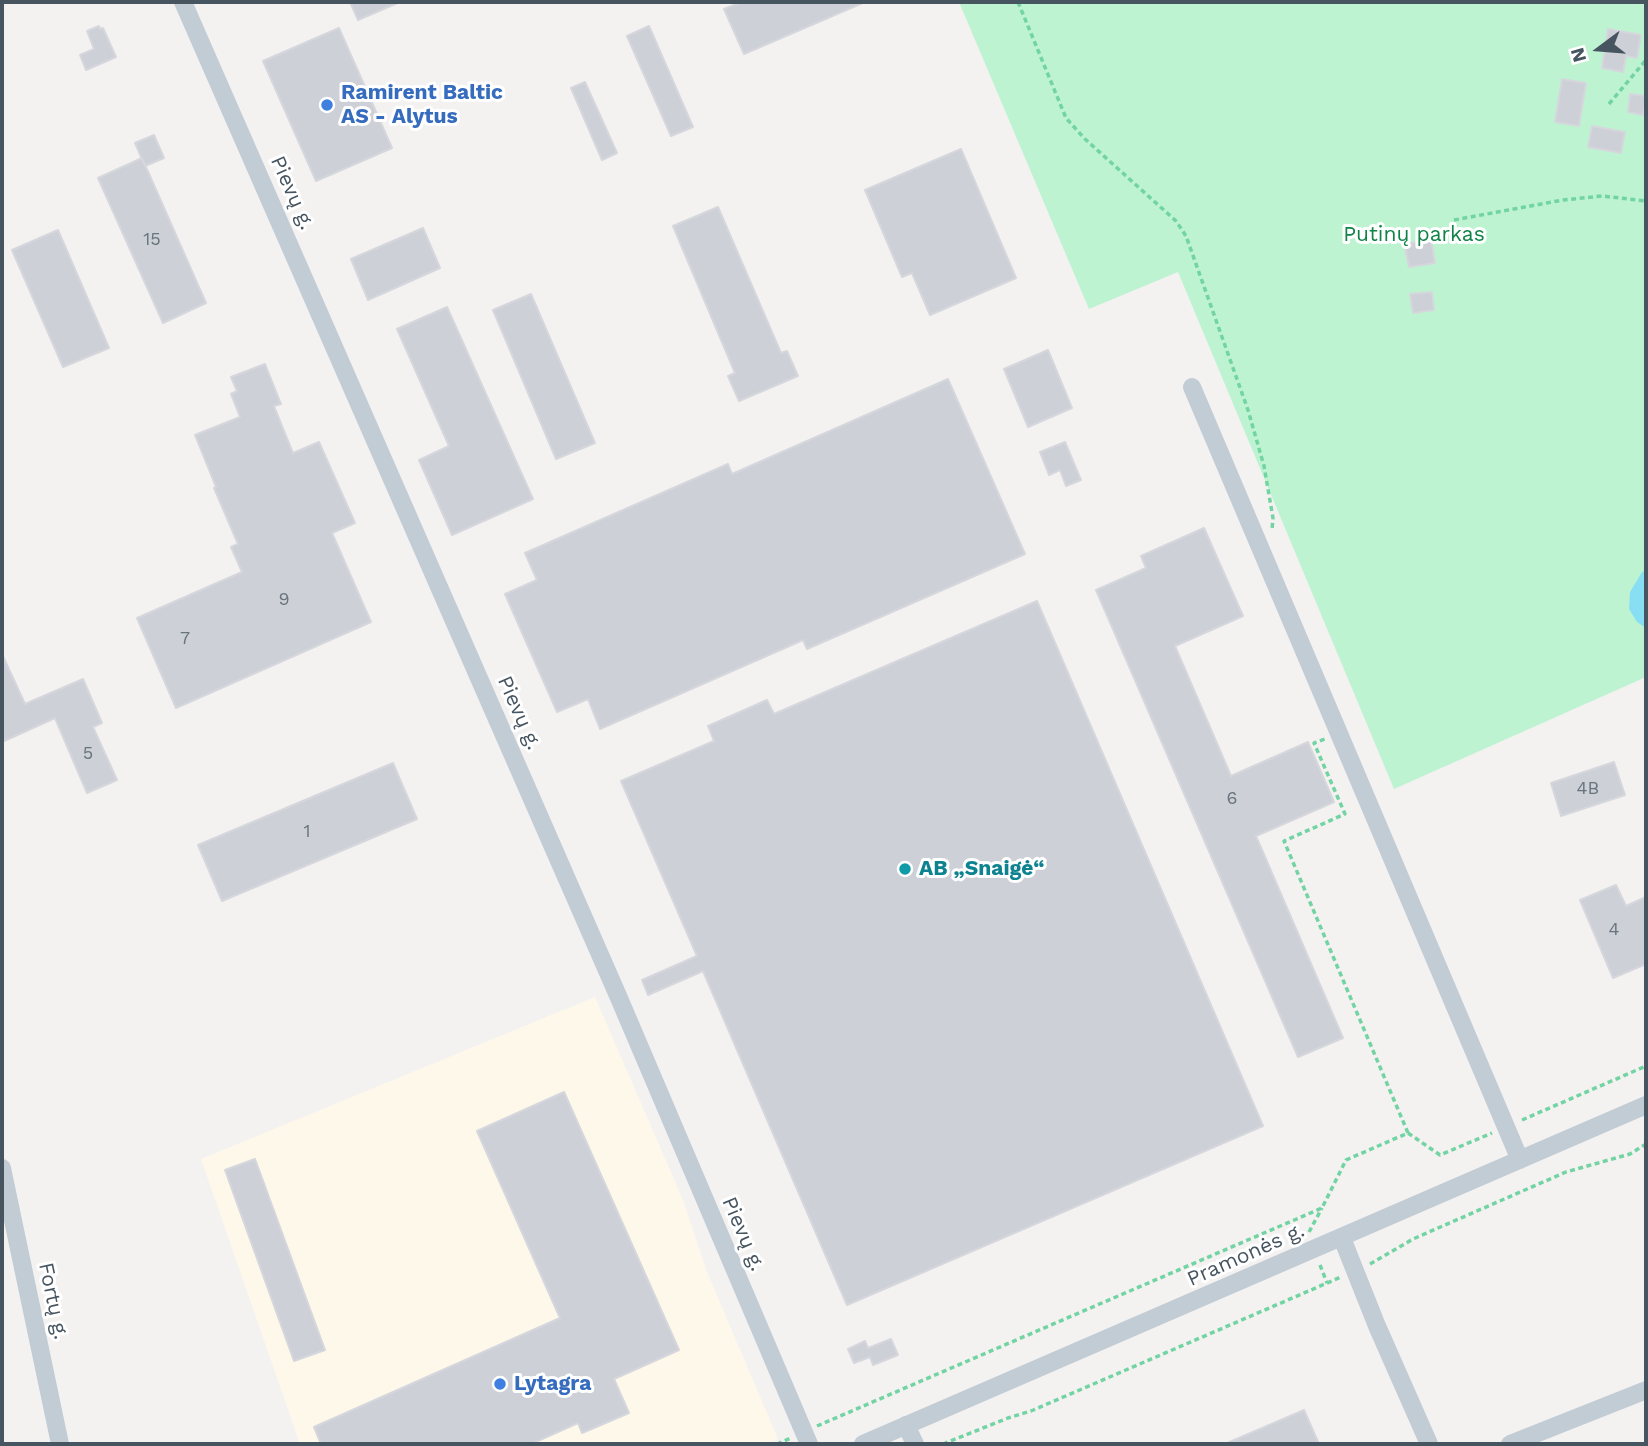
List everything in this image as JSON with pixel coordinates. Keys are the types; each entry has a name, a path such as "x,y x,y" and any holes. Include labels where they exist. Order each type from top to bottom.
{"street":[{"name":"Pievų g.","path":"183,2 619,998 806,1438"},
{"path":"1192,387 1520,1160"},
{"name":"Pramonės g.","path":"863,1444 1646,1105"},
{"name":"Fortų g.","path":"2,1168 60,1444"},
{"path":"1342,1238 1429,1444"},
{"path":"1510,1444 1646,1390"},
{"path":"906,1425 915,1444"}],"path":[{"path":"1018,2 1066,118 1085,139 1176,221 1186,236 1244,397 1264,466 1273,518 1270,544 1262,554"},
{"path":"1609,104 1646,60"},
{"path":"1454,220 1563,200 1602,196 1646,201"},
{"path":"1338,733 1314,743 1345,814 1284,841 1408,1133 1440,1155 1646,1066"},
{"path":"777,1444 806,1438 1322,1208 1346,1160 1408,1133"},
{"path":"943,1444 1031,1411 1356,1271 1413,1240 1566,1172 1630,1154 1646,1144"}],"shaded area":[{"path":"595,997 683,1200 707,1272 778,1439 765,1444 300,1444 201,1159"}],"green space":[{"name":"Putinų parkas","path":"959,2 1646,2 1646,677 1394,789 1178,272 1089,309"}],"water":[{"path":"1646,570 1646,628 1637,622 1629,609 1630,592"}],"building":[{"path":"350,2 400,2 358,20"},
{"path":"742,2 865,2 744,54 724,9"},
{"path":"99,26 100,29 103,28 116,57 86,70 80,55 94,49 87,31"},
{"path":"649,26 693,127 671,136 627,36"},
{"name":"Ramirent Baltic AS - Alytus","path":"339,28 392,148 316,181 263,61"},
{"path":"1608,29 1641,35 1637,58 1626,56 1623,72 1602,68"},
{"path":"1562,79 1586,83 1579,126 1555,122"},
{"path":"585,82 617,153 602,160 571,88"},
{"path":"1630,94 1646,96 1643,115 1628,112"},
{"path":"1592,126 1625,132 1621,153 1588,147"},
{"path":"154,135 164,158 145,166 135,143"},
{"path":"961,149 1016,278 930,315 912,273 902,277 865,190"},
{"path":"142,158 206,303 163,323 98,178"},
{"path":"718,207 781,353 787,351 798,376 739,401 728,376 735,373 673,226"},
{"path":"423,228 440,268 368,300 351,259"},
{"path":"58,230 109,348 63,367 12,250"},
{"path":"1431,239 1435,263 1409,267 1405,247"},
{"path":"1432,292 1434,310 1413,313 1410,294"},
{"path":"531,294 595,443 556,459 493,310"},
{"path":"447,307 533,499 452,535 419,460 449,446 397,329"},
{"path":"1048,350 1072,408 1028,427 1004,369"},
{"path":"265,364 281,404 274,406 293,453 319,442 355,523 332,533 371,622 176,708 137,618 242,572 231,547 238,544 195,435 240,417 231,394 237,391 231,377"},
{"path":"948,379 1025,554 807,649 803,640 600,729 588,699 557,712 505,594 537,580 525,553 728,464 732,474"},
{"path":"1065,442 1081,480 1066,486 1060,470 1049,475 1040,452"},
{"path":"1204,528 1243,616 1175,646 1231,776 1308,742 1334,802 1256,836 1343,1038 1298,1057 1096,590 1146,568 1141,556"},
{"name":"AB „Snaigė“","path":"1037,601 1263,1126 847,1305 703,971 648,995 642,980 697,956 621,781 714,741 708,726 767,700 774,714"},
{"path":"2,654 25,704 83,679 102,723 93,727 117,780 87,793 55,718 2,742"},
{"path":"1614,762 1625,795 1561,816 1551,783"},
{"path":"393,763 417,819 222,901 198,845"},
{"path":"1616,885 1626,906 1646,897 1646,964 1613,978 1580,900"},
{"path":"564,1092 679,1350 614,1379 629,1413 582,1433 578,1423 531,1444 321,1444 314,1427 560,1318 477,1131"},
{"path":"255,1159 325,1350 294,1361 225,1170"},
{"path":"891,1339 898,1355 873,1365 870,1357 854,1363 848,1349 865,1341 868,1348"},
{"path":"1304,1410 1319,1444 1225,1444"}],"place":[{"name":"Ramirent Baltic AS - Alytus","path":"327,105"},
{"name":"AB „Snaigė“","path":"905,869"},
{"name":"Lytagra","path":"500,1384"}]}
